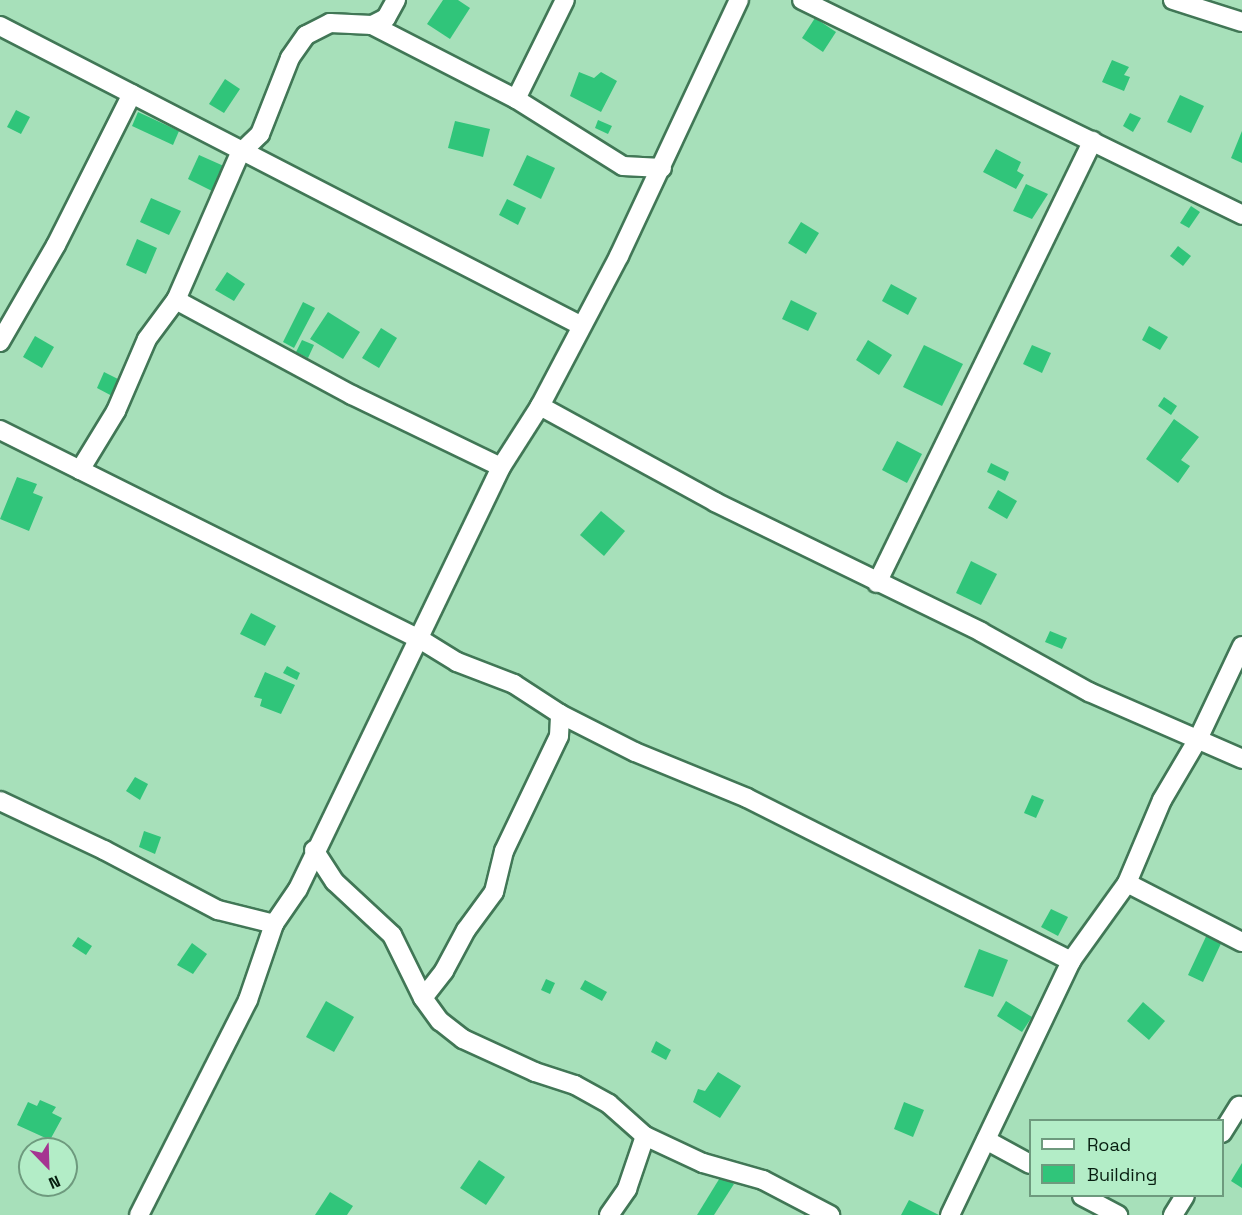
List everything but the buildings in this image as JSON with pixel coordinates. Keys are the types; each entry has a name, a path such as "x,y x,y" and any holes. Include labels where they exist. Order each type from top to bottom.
{"street":[{"path":"372,25 386,18 396,0"},
{"path":"516,99 565,0"},
{"path":"139,1215 248,1000 274,924 298,889 314,850 501,467 540,406 662,168 706,64 739,0"},
{"path":"802,0 1242,215"},
{"path":"1173,0 1242,22"},
{"path":"80,470 116,411 147,339 176,300 240,153 260,134 290,58 306,35 330,23 372,25 516,99 623,166 662,168"},
{"path":"0,27 132,94 240,153 580,325"},
{"path":"0,342 56,245 132,94"},
{"path":"877,583 1093,141"},
{"path":"176,300 352,395 501,467"},
{"path":"540,406 715,502 981,632 1089,692 1242,759"},
{"path":"0,430 418,638 457,662 514,684 560,714 635,752 747,798 1071,961"},
{"path":"950,1215 1071,961 1127,883 1162,800 1198,739 1242,646"},
{"path":"423,998 444,972 466,930 494,892 504,850 559,736 560,714"},
{"path":"0,801 104,849 219,910 274,924"},
{"path":"314,850 335,882 392,935 423,998 440,1021 463,1039 535,1072 575,1085 609,1104 645,1136 703,1163 763,1179 830,1215"},
{"path":"1127,883 1242,942"},
{"path":"1224,1130 1241,1102"},
{"path":"609,1215 627,1189 645,1136"},
{"path":"986,1140 1029,1163"},
{"path":"1084,1197 1118,1215"},
{"path":"1173,1215 1184,1197"}]}
